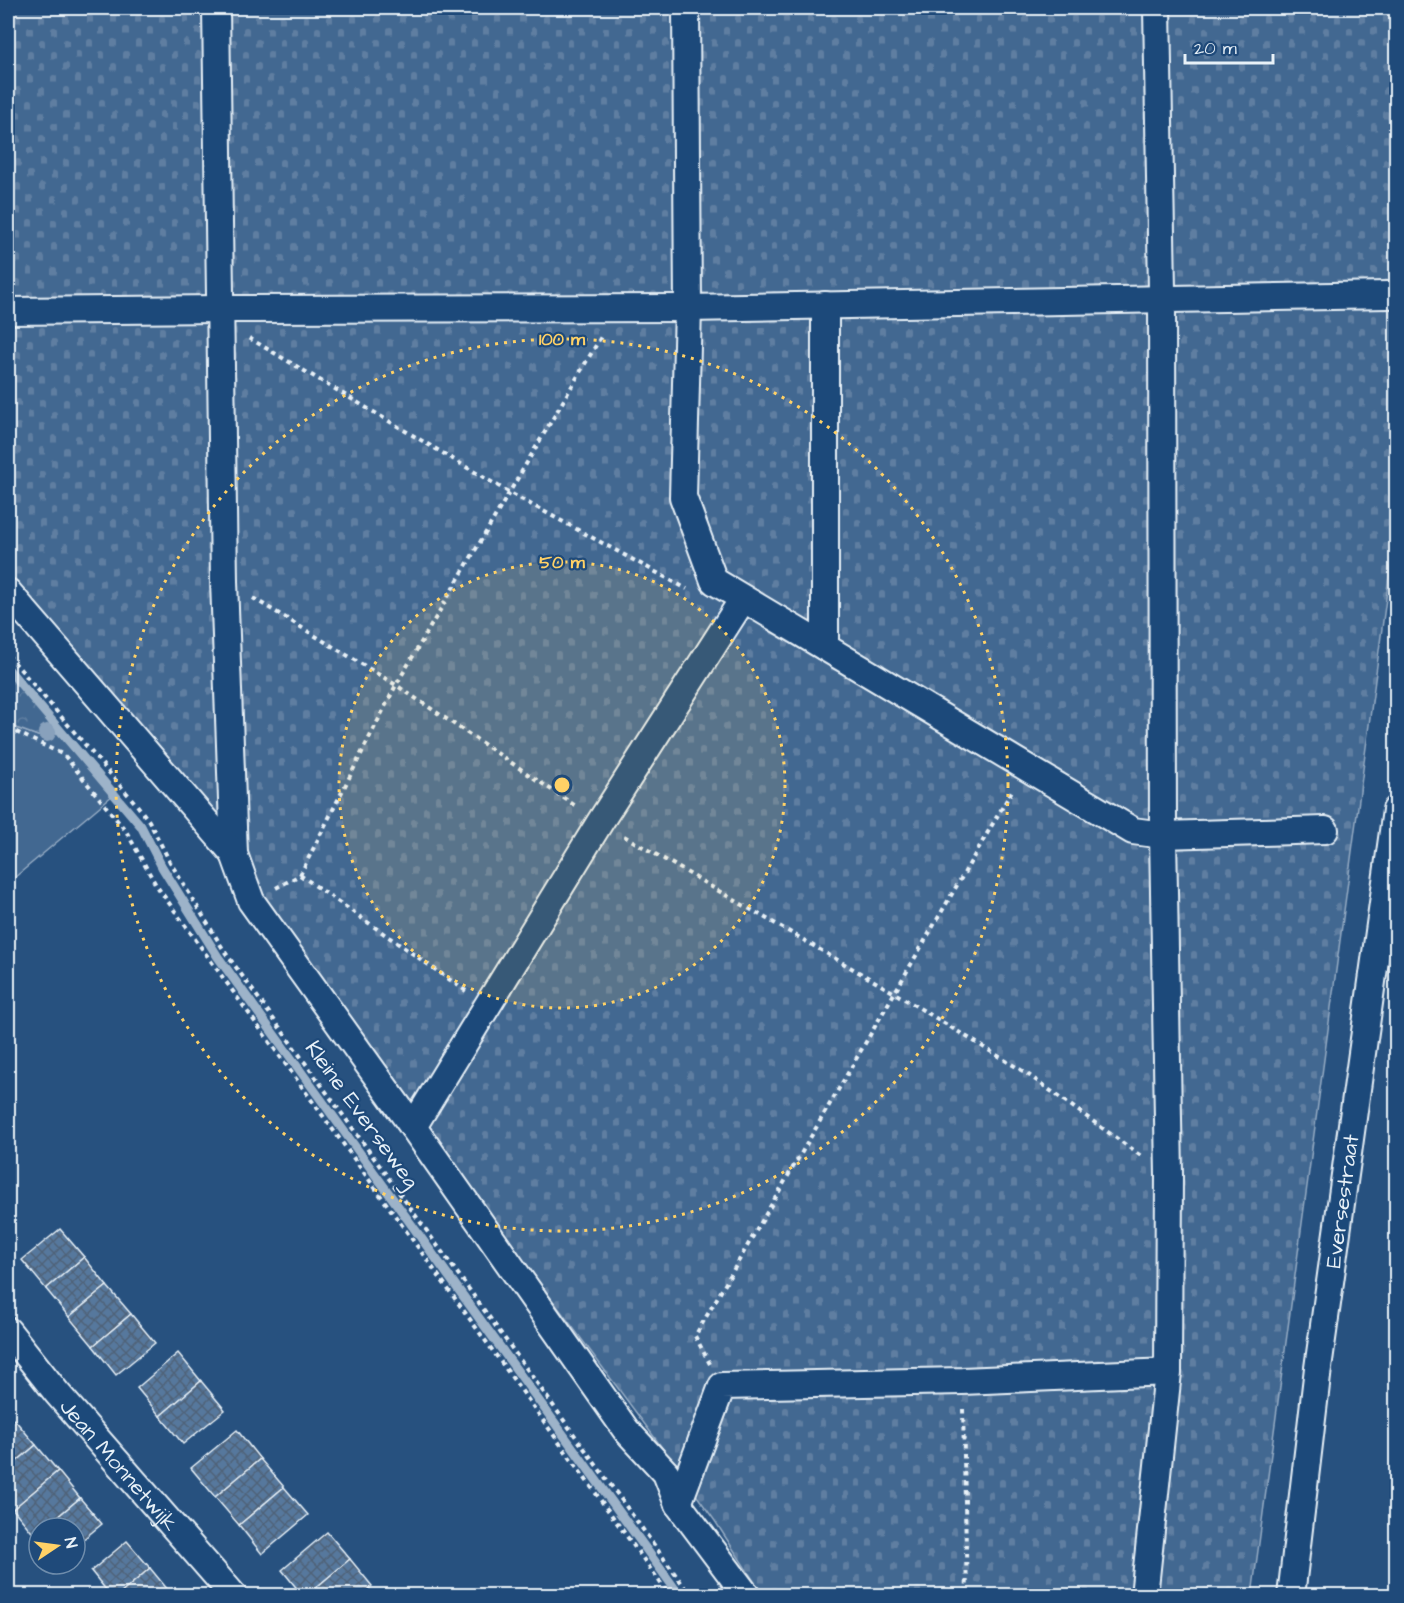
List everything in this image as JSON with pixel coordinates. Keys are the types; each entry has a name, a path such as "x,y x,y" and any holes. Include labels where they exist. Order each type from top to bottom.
{"street":[{"path":"216,8 224,581 234,854 251,901 626,1430 666,1473 678,1504 747,1596"},
{"path":"687,8 688,308 683,497 714,581 1133,831 1163,835 1324,830"},
{"path":"1144,1596 1168,1372 1168,1176 1163,835 1162,298 1157,8"},
{"path":"8,311 688,308 1388,294"},
{"path":"825,305 825,647"},
{"path":"8,592 234,854"},
{"path":"413,1127 600,822 743,599"},
{"name":"Eversestraat","path":"1291,1596 1318,1368 1396,810"},
{"name":"Jean Monnetwijk","path":"8,1331 57,1393 234,1596"},
{"path":"678,1504 722,1386 962,1381 1168,1372"}],"path":[{"path":"251,901 300,875 396,685 618,308"},
{"path":"220,309 252,341 510,493 689,590 714,581"},
{"path":"224,581 396,685 600,822 893,992 1026,1073 1168,1176"},
{"name":"Kleine Everseweg","path":"8,655 143,813 225,952 691,1596"},
{"path":"8,728 64,755 126,831 156,885 670,1596"},
{"path":"722,1386 695,1336 1026,766"},
{"path":"300,875 487,1006"},
{"path":"962,1381 967,1596"}],"green space":[{"path":"8,8 1396,8 1396,524 1252,1595 763,1595 715,1521 672,1461 427,1131 256,889 8,607"},
{"path":"8,670 59,732 46,739 8,725"},
{"path":"8,725 46,739 62,729 143,825 164,866 220,956 683,1595 677,1595 216,958 160,868 139,827 113,795 8,883"}],"building":[{"path":"60,1229 84,1257 46,1289 22,1260"},
{"path":"84,1257 107,1286 69,1317 46,1289"},
{"path":"107,1286 131,1314 93,1346 69,1317"},
{"path":"131,1314 155,1343 116,1375 93,1346"},
{"path":"178,1353 201,1381 160,1416 137,1388"},
{"path":"201,1381 225,1410 183,1444 160,1416"},
{"path":"14,1419 36,1445 8,1469 8,1425"},
{"path":"237,1430 260,1459 215,1497 191,1468"},
{"path":"36,1445 58,1471 13,1509 8,1503 8,1469"},
{"path":"260,1459 284,1487 239,1525 215,1497"},
{"path":"58,1471 80,1498 58,1516 27,1516 27,1526 13,1509"},
{"path":"284,1487 308,1515 262,1554 239,1525"},
{"path":"80,1498 102,1524 87,1536 87,1516 58,1516"},
{"path":"327,1532 350,1559 306,1596 303,1596 282,1570"},
{"path":"127,1541 150,1568 118,1596 111,1596 91,1571"},
{"path":"350,1559 372,1586 362,1596 306,1596"},
{"path":"150,1568 173,1596 118,1596"}],"waterway":[{"path":"8,669 141,826 162,867 218,957 680,1596"}]}
